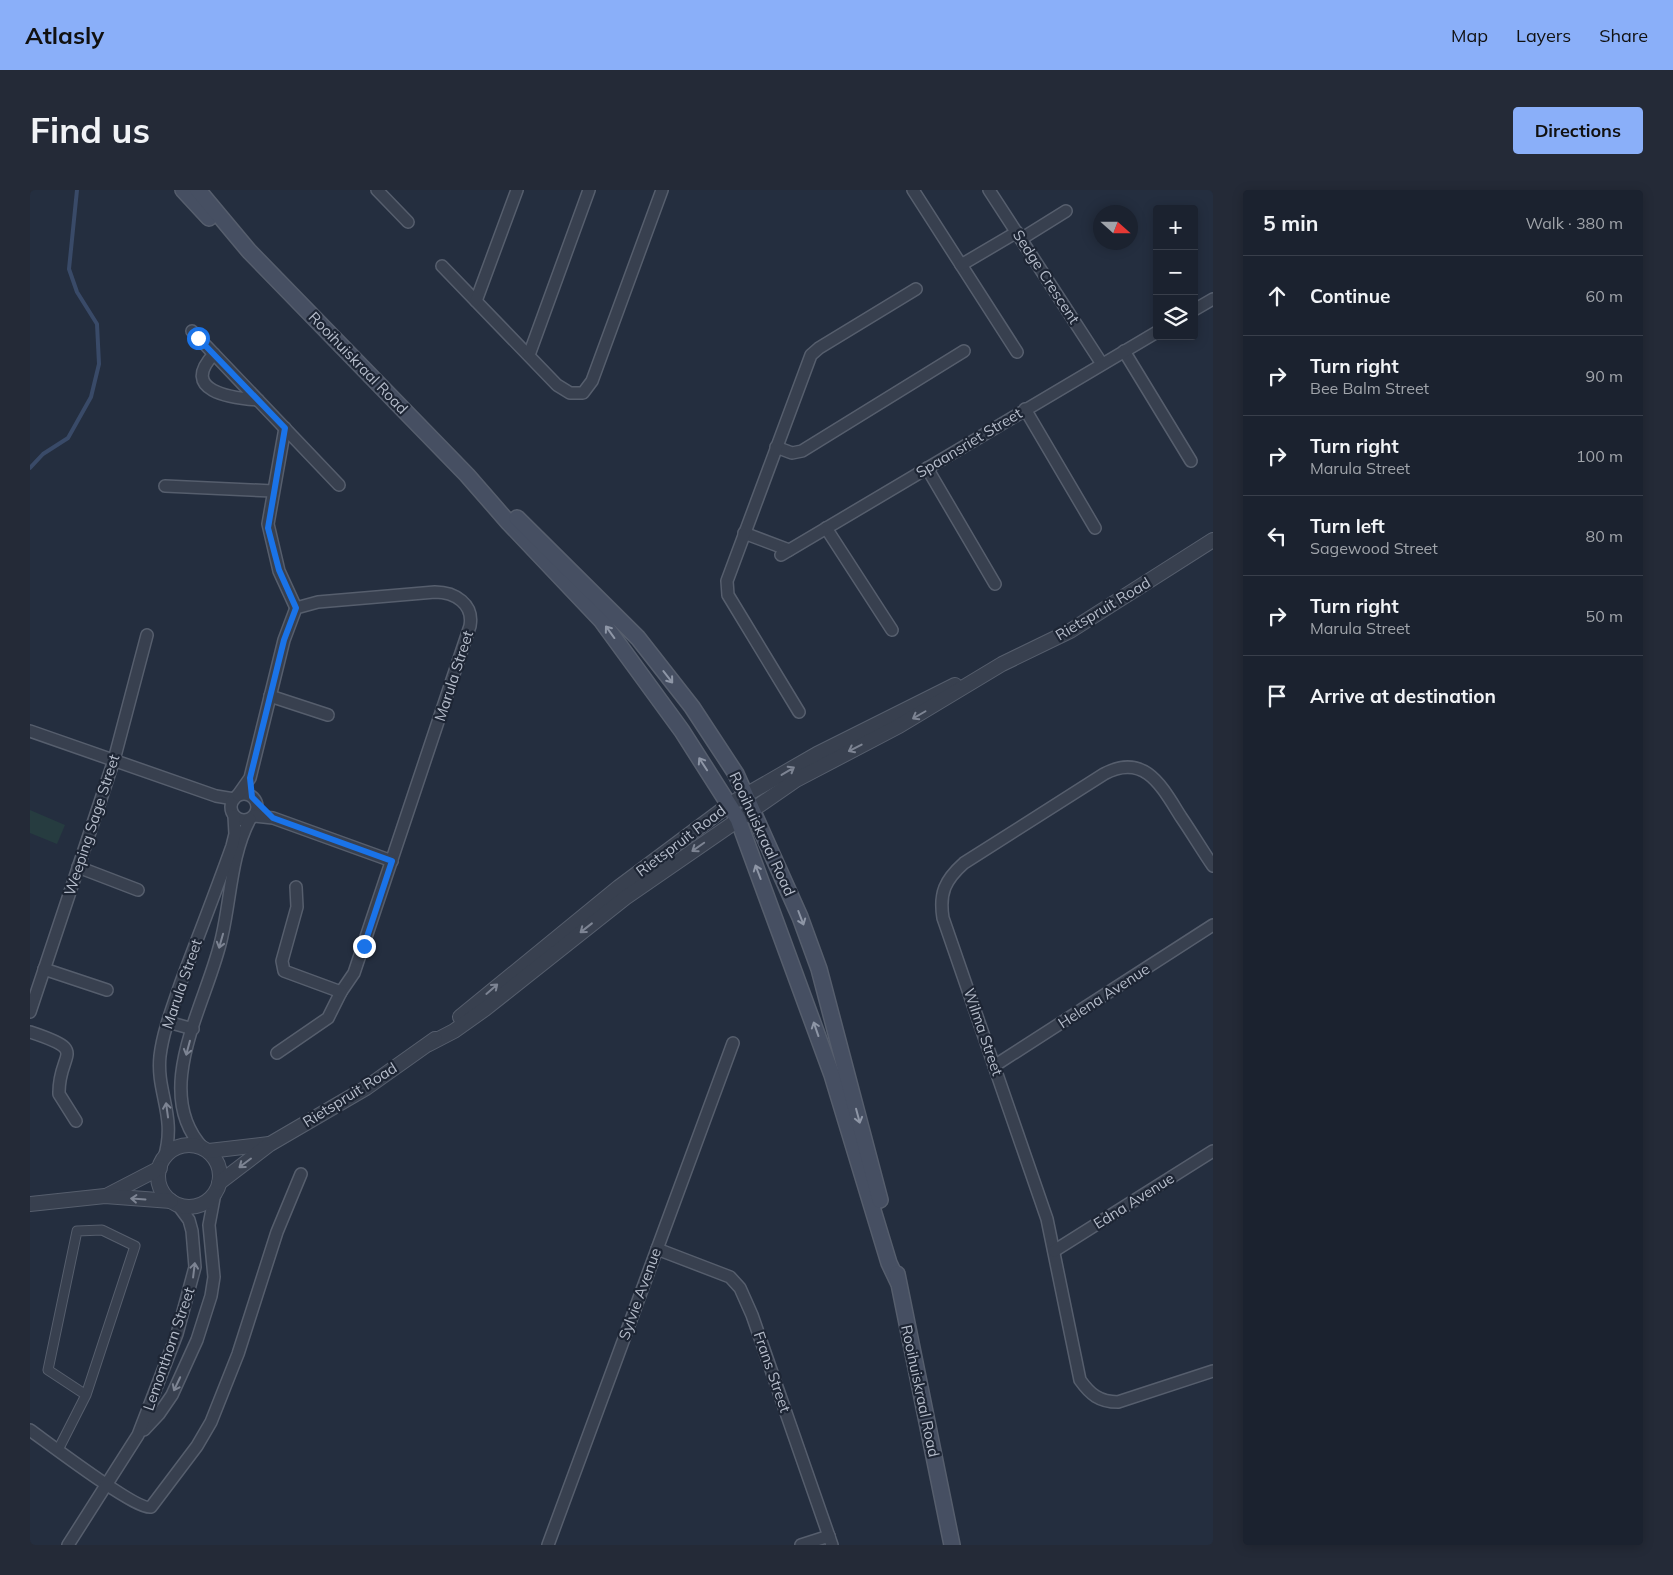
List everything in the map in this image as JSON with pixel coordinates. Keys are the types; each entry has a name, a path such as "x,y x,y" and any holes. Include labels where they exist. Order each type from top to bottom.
{"main road":[{"name":"Rooihuiskraal Road","path":"183,190 212,220 249,251"},
{"name":"Rooihuiskraal Road","path":"198,190 249,251 467,475 508,522 601,620 682,731 730,804 738,820 829,1066 890,1262 898,1282"},
{"name":"Rooihuiskraal Road","path":"467,475 483,485 638,638 692,707 736,774 753,810 800,917 819,970 888,1228 952,1545"},
{"name":"Rooihuiskraal Road","path":"943,1500 963,1545"}],"street":[{"path":"476,301 517,190"},
{"path":"529,355 589,190"},
{"path":"442,266 562,389 577,394 586,390 592,381 662,190"},
{"path":"913,190 1017,352"},
{"name":"Sedge Crescent","path":"989,190 1102,364"},
{"path":"380,191 408,222"},
{"path":"961,265 1066,211"},
{"path":"799,712 725,588 806,364 814,352 916,289"},
{"path":"1198,308 1213,299"},
{"path":"192,330 339,484"},
{"name":"Spaansriet Street","path":"744,533 785,553 1153,334"},
{"path":"1124,351 1191,461"},
{"path":"776,447 792,453 802,451 964,352"},
{"path":"214,354 203,370 203,379 206,386 220,394 258,400"},
{"path":"1025,409 1095,528"},
{"path":"234,804 250,778 288,625 296,608 279,570 268,528 285,428"},
{"path":"927,468 995,584"},
{"path":"165,486 273,491"},
{"path":"826,528 892,630"},
{"name":"Rietspruit Road","path":"217,1188 270,1144 366,1088 429,1044 497,985 619,887 730,804 817,754 917,702 990,671 1070,630 1213,540"},
{"name":"Marula Street","path":"276,1053 323,1023 331,1013 341,992 354,973 470,626 469,611 460,599 444,592 318,602 296,608"},
{"name":"Weeping Sage Street","path":"30,1012 114,760 147,636"},
{"name":"Rietspruit Road","path":"429,1044 454,1031 485,1009 625,898 796,780 899,726 954,695 990,671"},
{"path":"270,696 328,715"},
{"path":"30,731 216,796 234,804 241,820 252,817 273,818 392,861"},
{"name":"Wilma Street","path":"1213,866 1158,782 1149,774 1136,768 1117,768 1104,774 964,863 950,876 942,890 943,918 1042,1202 1054,1251 1080,1380 1094,1397 1111,1402 1127,1400 1213,1371"},
{"path":"250,778 254,800"},
{"path":"234,804 245,794 273,818"},
{"name":"Marula Street","path":"206,1149 187,1127 181,1100 183,1066 222,939 238,847 252,817 254,800"},
{"name":"Marula Street","path":"162,1163 168,1146 169,1124 160,1069 160,1056 168,1022 232,846 235,834 234,804"},
{"path":"78,867 138,890"},
{"path":"296,887 296,915 282,961 284,971 341,992"},
{"name":"Helena Avenue","path":"994,1066 1213,925"},
{"path":"44,970 107,990"},
{"path":"168,1022 193,1029"},
{"path":"30,1032 58,1041 66,1048 67,1057 59,1094 76,1121"},
{"name":"Sylvie Avenue","path":"548,1545 733,1043"},
{"name":"Rietspruit Road","path":"206,1149 270,1144"},
{"path":"30,1204 105,1196 198,1205 217,1188 219,1166 206,1149 185,1145 173,1149 162,1163 105,1196"},
{"name":"Edna Avenue","path":"1054,1251 1213,1150"},
{"path":"162,1163 160,1186 175,1203"},
{"path":"30,1430 107,1485 140,1506 148,1508 163,1493 211,1422 241,1345 278,1232 301,1174"},
{"name":"Lemonthorn Street","path":"138,1435 159,1414 172,1395 197,1340 204,1319 213,1286 209,1233 217,1188"},
{"name":"Lemonthorn Street","path":"68,1545 138,1435 183,1312 194,1274 194,1250 189,1220 175,1203"},
{"path":"58,1450 86,1395 134,1246 102,1230 77,1231 48,1370 86,1395"},
{"name":"Frans Street","path":"657,1249 726,1275 740,1288 752,1315 830,1540"},
{"path":"183,1312 204,1319"},
{"path":"801,1545 830,1540"}],"green space":[{"path":"30,810 65,825 57,844 30,833"}],"waterway":[{"path":"30,468 43,454 68,438 91,397 99,364 97,324 77,292 69,269 77,190"}],"route":[{"path":"198,338 285,428 268,519 268,528 279,570 296,608 288,625 250,778 252,797 273,818 392,861 364,946"}]}
